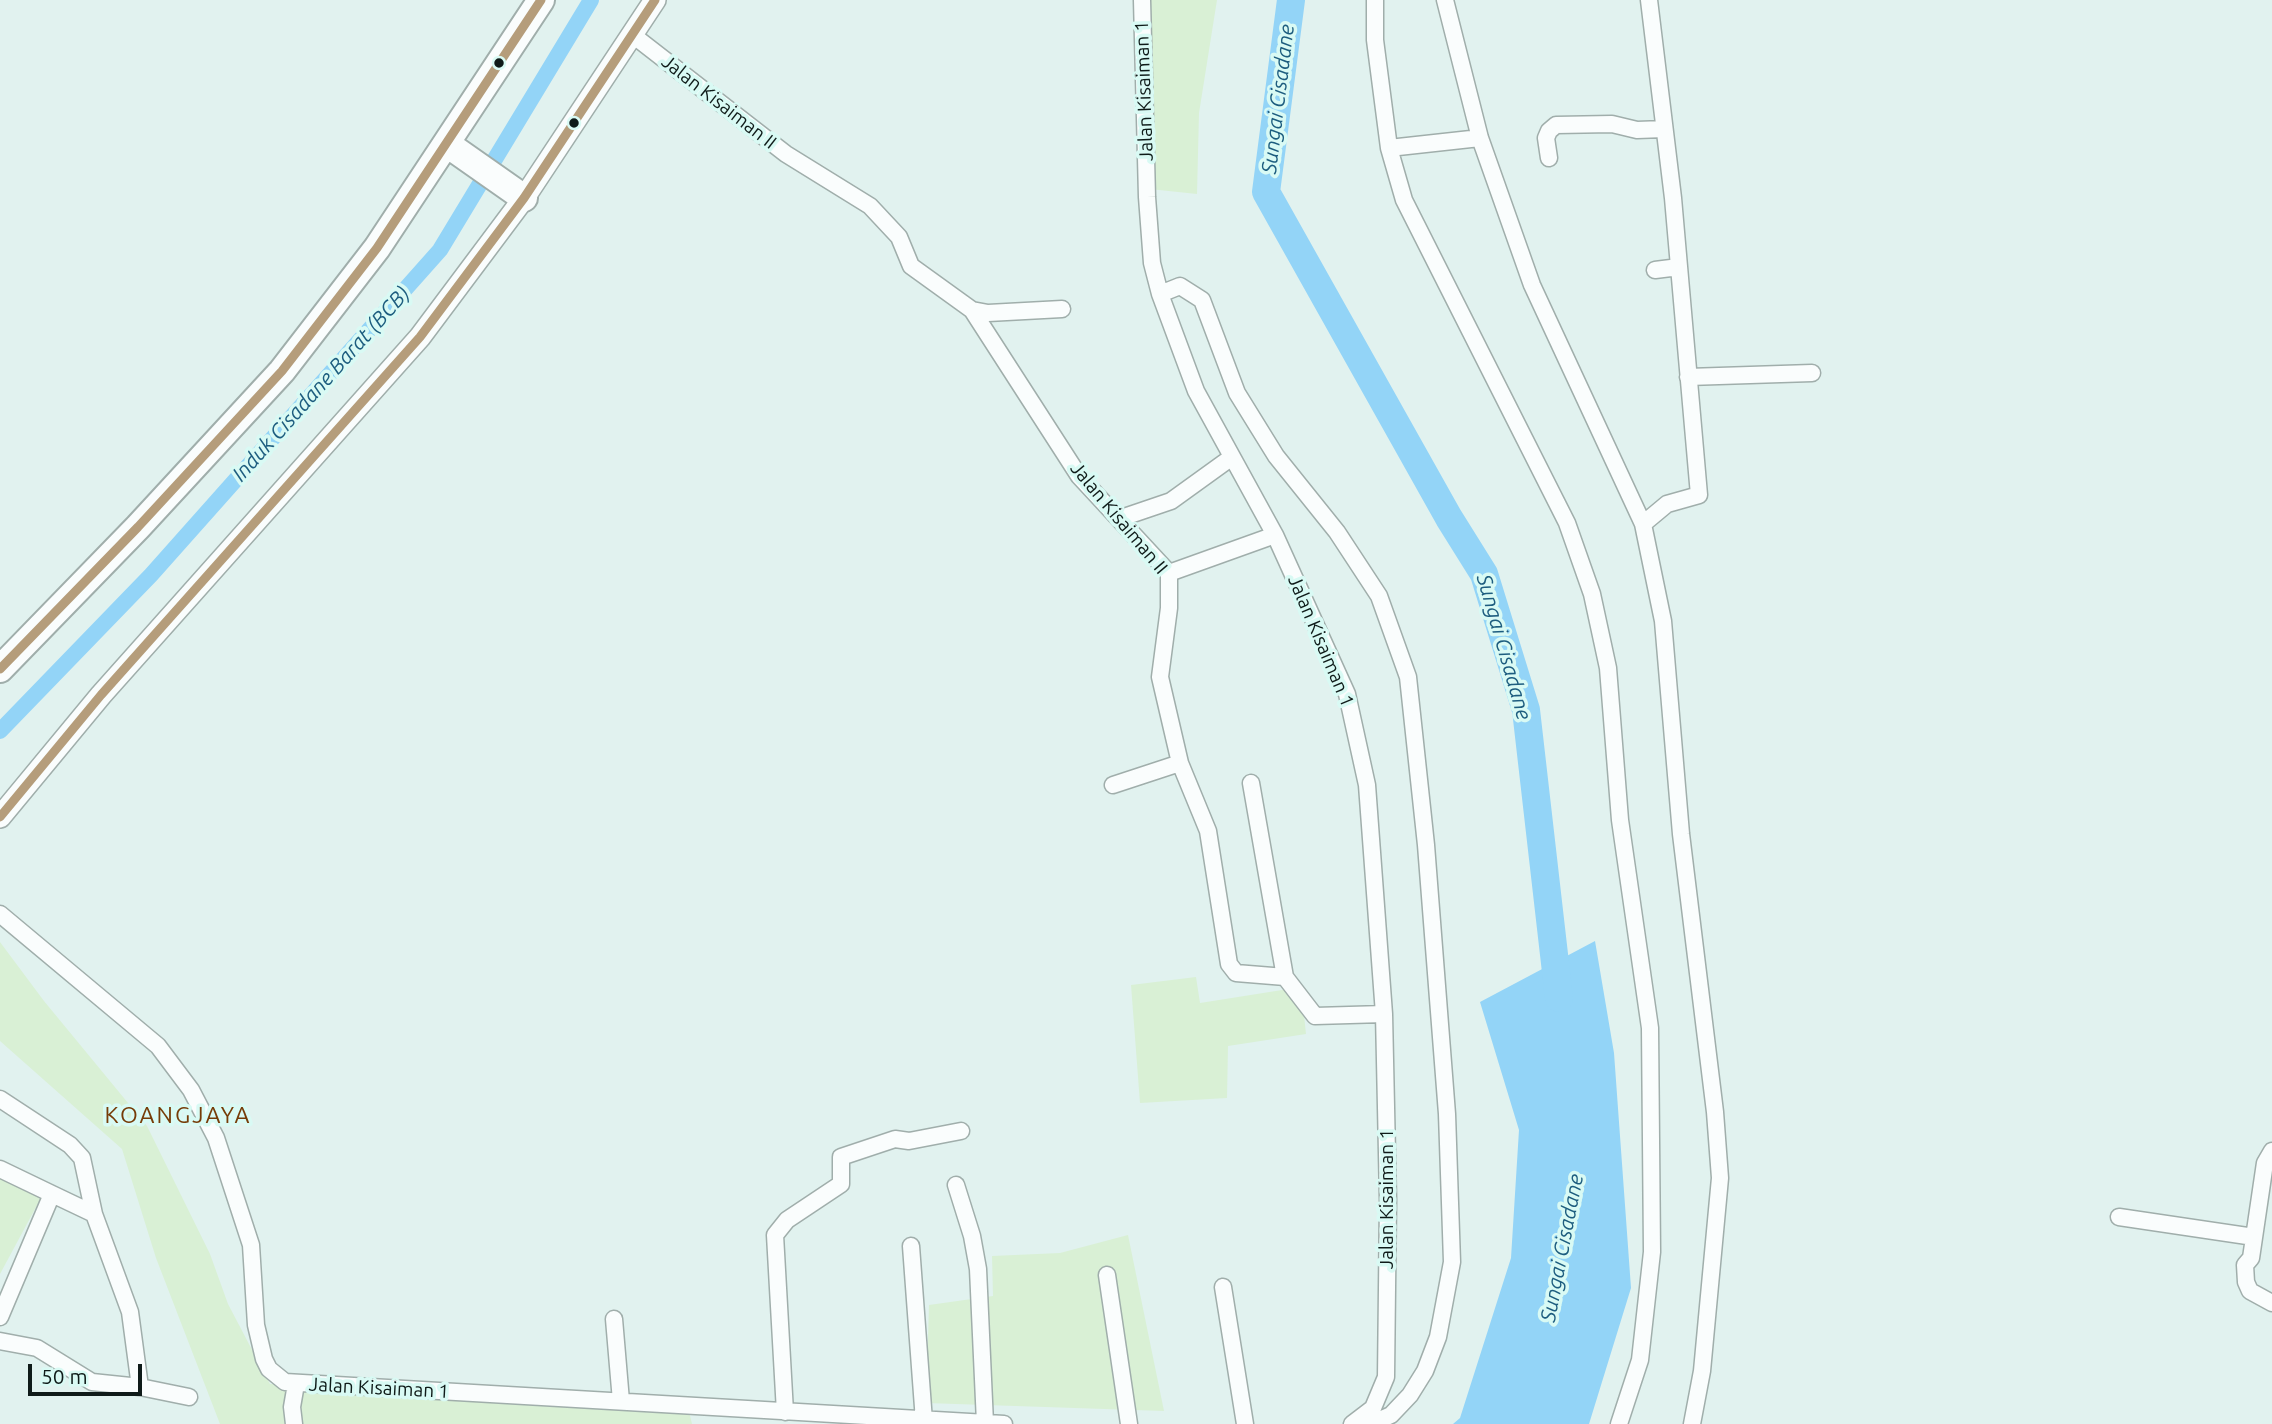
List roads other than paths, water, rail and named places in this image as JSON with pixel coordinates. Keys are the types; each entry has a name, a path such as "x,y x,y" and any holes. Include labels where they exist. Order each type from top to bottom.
{"main road":[{"path":"0,669 138,527 282,371 452,147 541,0"},
{"path":"452,147 521,196"}],"street":[{"path":"0,817 102,695 420,337 634,36 655,0"},
{"name":"Jalan Kisaiman 1","path":"1142,0 1147,197 1152,263 1160,294 1196,391 1275,535 1347,694 1367,785 1384,1014 1388,1200 1386,1377 1373,1408 1356,1422"},
{"path":"1375,0 1375,40 1389,148 1404,200 1567,523 1592,594 1608,668 1619,820 1650,1028 1652,1252 1640,1360 1619,1424"},
{"path":"1445,0 1480,138 1532,285 1643,524 1663,621 1681,834 1715,1112 1720,1178 1702,1371 1692,1424"},
{"path":"1643,524 1667,504 1699,495 1679,267 1649,0"},
{"name":"Jalan Kisaiman II","path":"634,36 786,153 870,206 899,237 911,266 972,310 1079,476 1170,573 1169,608 1160,677 1180,763 1209,831 1229,964 1236,973 1284,977"},
{"path":"1549,158 1546,138 1556,125 1612,124 1637,130 1664,129"},
{"path":"1389,148 1480,138"},
{"path":"1655,270 1679,267"},
{"path":"1160,294 1180,286 1202,300 1237,393 1276,456 1337,532 1379,597 1408,677 1429,885 1447,1114 1452,1262 1438,1337 1425,1371 1410,1395 1391,1415 1375,1422 1356,1422"},
{"path":"972,310 988,313 1062,309"},
{"path":"1688,377 1812,373"},
{"path":"1121,518 1171,501 1232,457"},
{"path":"1170,573 1275,535"},
{"path":"1113,785 1180,763"},
{"path":"1251,783 1284,977 1315,1016 1384,1014"},
{"name":"Jalan Kisaiman 1","path":"0,914 158,1046 191,1090 216,1138 251,1245 256,1325 264,1359 269,1369 285,1382 1004,1424"},
{"path":"0,1099 70,1145 82,1158 94,1214 130,1312 140,1387"},
{"path":"785,1412 775,1236 787,1220 841,1184 841,1157 895,1139 909,1141 961,1131"},
{"path":"2272,1151 2266,1163 2258,1198 2250,1258 2245,1265 2246,1282 2256,1297 2272,1303"},
{"path":"0,1169 94,1214"},
{"path":"956,1185 972,1236 978,1269 985,1423"},
{"path":"0,1317 52,1194"},
{"path":"2119,1217 2254,1237"},
{"path":"911,1246 924,1421"},
{"path":"1107,1275 1129,1424"},
{"path":"1223,1287 1245,1424"},
{"path":"614,1319 621,1401"},
{"path":"0,1341 37,1348 92,1382 189,1396"},
{"path":"294,1424 292,1407 296,1384"}],"water":[{"path":"1595,941 1614,1053 1631,1288 1589,1424 1453,1424 1460,1418 1511,1258 1519,1130 1480,1002"}],"waterway":[{"name":"Induk Cisadane Barat (BCB)","path":"0,731 151,575 440,250 591,0"},
{"name":"Sungai Cisadane","path":"1291,0 1266,192 1449,518 1484,574 1526,710 1559,998"}],"district":[{"name":"KOANGJAYA","path":"178,1115"}]}
